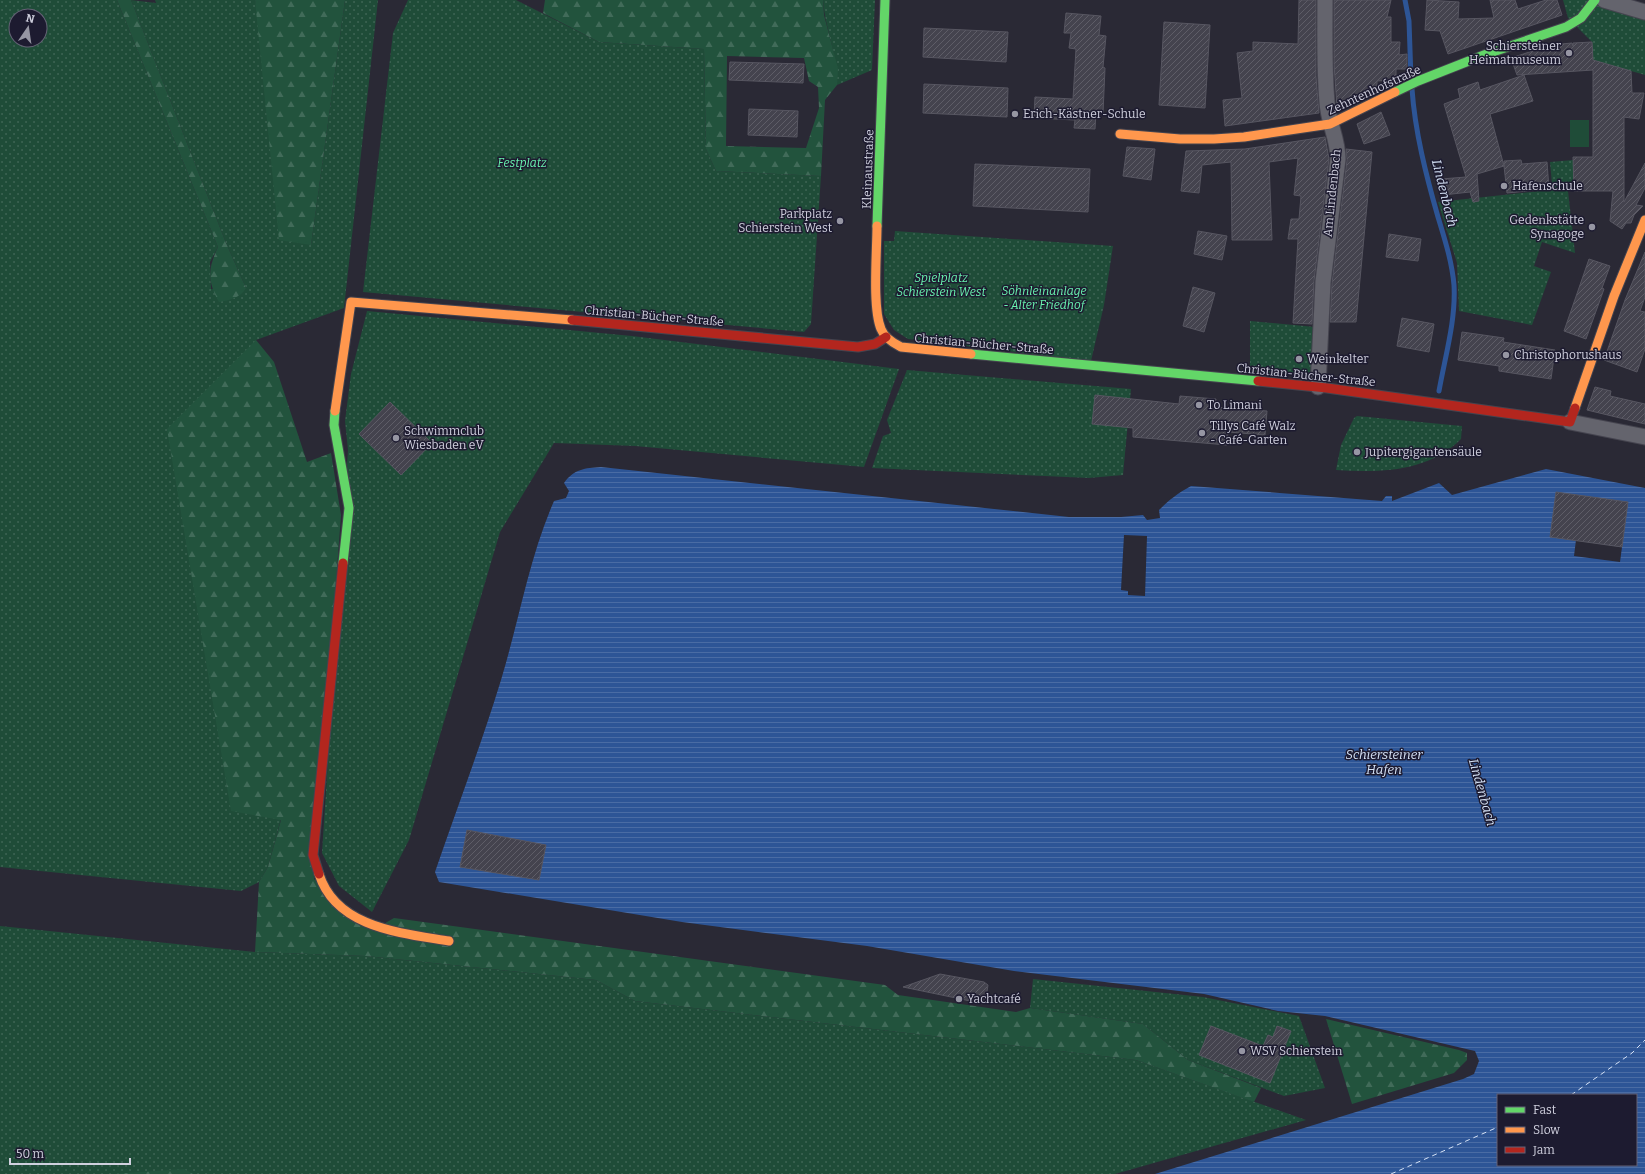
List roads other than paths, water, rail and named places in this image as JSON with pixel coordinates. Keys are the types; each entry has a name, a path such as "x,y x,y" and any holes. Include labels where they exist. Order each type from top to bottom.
{"street":[{"name":"Kleinaustraße","path":"885,0 876,312 881,330 886,337"},
{"name":"Am Lindenbach","path":"1318,382 1323,282 1338,159 1336,139 1330,124 1326,101 1325,0"},
{"name":"Zehntenhofstraße","path":"1120,134 1180,139 1214,139 1244,137 1330,124 1416,82 1566,27 1581,18 1595,0"},
{"path":"1604,0 1645,12"},
{"path":"1645,220 1614,296 1570,422 1645,436"},
{"name":"Christian-Bücher-Straße","path":"449,941 373,926 349,914 334,901 321,883 313,855 349,508 334,425 335,403 351,302 633,325 858,347 875,344 886,337 893,343 910,350 1318,382 1570,422"}],"water":[{"name":"Schiersteiner Hafen","path":"601,467 1069,517 1121,517 1143,515 1147,520 1160,518 1159,510 1182,491 1191,486 1382,501 1386,496 1392,496 1392,501 1439,483 1452,495 1546,469 1645,488 1645,1174 1155,1174 1463,1079 1474,1074 1479,1061 1475,1051 1325,1016 1278,1011 1204,994 1014,971 867,946 682,922 439,882 435,872 501,680 531,567 545,523 554,501 566,498 569,491 564,483 576,472"}],"waterway":[{"name":"Lindenbach","path":"1405,0 1409,21 1411,79"},
{"name":"Lindenbach","path":"1412,89 1413,105 1425,169 1448,251 1454,285 1452,325 1439,391"}],"place":[{"name":"Schiersteiner Heimatmuseum","path":"1569,53"},
{"name":"Erich-Kästner-Schule","path":"1015,114"},
{"name":"Hafenschule","path":"1504,186"},
{"name":"Parkplatz Schierstein West","path":"840,221"},
{"name":"Gedenkstätte Synagoge","path":"1592,227"},
{"name":"Christophorushaus","path":"1506,355"},
{"name":"Weinkelter","path":"1299,359"},
{"name":"To Limani","path":"1199,405"},
{"name":"Tillys Café Walz - Café-Garten","path":"1202,433"},
{"name":"Schwimmclub Wiesbaden eV","path":"396,438"},
{"name":"Jupitergigantensäule","path":"1357,452"},
{"name":"Yachtcafé","path":"959,999"},
{"name":"WSV Schierstein","path":"1242,1051"}],"park label":[{"name":"Festplatz","path":"522,163"},
{"name":"Spielplatz Schierstein West","path":"941,285"},
{"name":"Söhnleinanlage - Alter Friedhof","path":"1044,298"}]}
